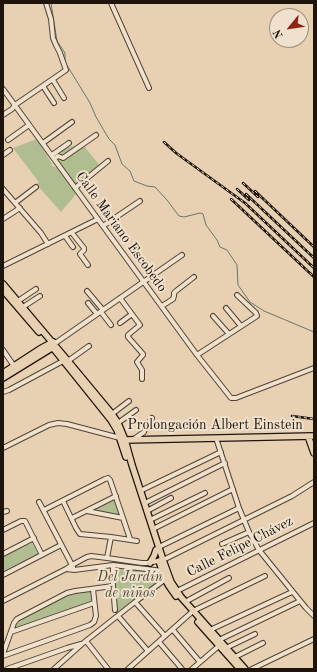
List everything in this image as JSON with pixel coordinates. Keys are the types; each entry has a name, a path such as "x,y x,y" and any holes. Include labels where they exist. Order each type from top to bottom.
{"main road":[{"path":"3,284 53,344 111,420 123,439 145,503 161,560 172,592 210,630 240,669"},
{"path":"3,290 53,344"},
{"path":"3,374 40,349 53,344"},
{"path":"3,378 53,344"},
{"path":"66,361 118,423 158,548 150,563"},
{"path":"311,436 314,453"},
{"name":"Prolongación Albert Einstein","path":"123,439 311,436"},
{"path":"166,575 192,612 245,669"}],"street":[{"path":"3,115 66,70 56,45 46,3"},
{"path":"111,3 149,88"},
{"path":"52,80 64,98"},
{"path":"43,86 54,103"},
{"name":"Calle Mariano Escobedo","path":"3,89 197,355 231,398 236,398 314,368"},
{"path":"42,143 72,122"},
{"path":"8,140 29,126"},
{"path":"53,157 58,156 63,158 96,135"},
{"path":"53,157 69,143"},
{"path":"3,155 10,150"},
{"path":"75,188 108,161"},
{"path":"15,203 36,187"},
{"path":"3,189 41,233 48,244"},
{"path":"103,226 140,200"},
{"path":"3,219 20,208"},
{"path":"3,266 98,219"},
{"path":"72,233 84,248 80,254 88,265"},
{"path":"65,236 72,247"},
{"path":"53,344 182,255"},
{"path":"162,306 174,298 174,293 176,290 194,277"},
{"path":"18,301 36,289"},
{"path":"87,291 100,312 111,325"},
{"path":"197,355 257,316 256,313 237,295"},
{"path":"23,307 40,296"},
{"path":"120,298 140,325 128,335 128,337 143,354 137,362 142,370 142,379"},
{"path":"88,303 100,312"},
{"path":"226,308 241,326"},
{"path":"120,323 132,314"},
{"path":"213,316 229,334"},
{"path":"3,392 66,361 89,346"},
{"path":"3,350 14,366"},
{"path":"112,414 129,401"},
{"path":"118,423 136,410"},
{"path":"133,439 144,432 146,426 152,418"},
{"name":"Prolongación Albert Einstein","path":"3,448 49,425 58,423 123,439"},
{"path":"216,438 239,508 249,532 259,550 300,602 314,616"},
{"path":"140,491 221,452"},
{"path":"145,503 225,463"},
{"path":"44,510 105,478 108,478 110,479 130,539"},
{"path":"3,601 87,557 91,556 142,563 150,563 161,560 292,496 314,482"},
{"path":"153,529 233,489"},
{"path":"150,520 205,493"},
{"path":"72,518 116,496"},
{"path":"147,511 171,498"},
{"path":"63,501 80,534 90,534 137,541"},
{"path":"39,502 74,570"},
{"path":"158,548 239,508"},
{"path":"87,511 123,518"},
{"path":"3,530 21,521 25,521 42,555"},
{"name":"Calle Felipe Chávez","path":"177,591 314,523"},
{"path":"222,544 249,532"},
{"path":"107,558 111,537"},
{"path":"3,554 34,538"},
{"path":"3,575 61,545"},
{"path":"123,561 123,566"},
{"path":"66,569 74,570 113,565 166,575"},
{"path":"113,565 115,610"},
{"path":"54,669 84,642 118,616 166,575"},
{"path":"128,669 192,612 265,576"},
{"path":"185,602 229,578"},
{"path":"3,655 14,623 17,619 67,593 113,586"},
{"path":"3,655 90,625 95,619 93,588"},
{"path":"210,630 292,592"},
{"path":"135,602 165,636"},
{"path":"192,669 222,644 300,602"},
{"path":"11,632 94,603"},
{"path":"118,616 148,651"},
{"path":"173,630 200,662"},
{"path":"222,644 255,634"},
{"path":"252,669 314,638"},
{"path":"8,669 18,668 84,642"},
{"path":"84,642 108,669"},
{"path":"159,642 182,669"},
{"path":"235,657 263,643"}],"green space":[{"path":"37,139 52,164 51,165 61,170 77,193 61,212 38,186 38,181 13,148"},
{"path":"84,146 100,166 75,187 58,164 63,147"},
{"path":"115,498 122,516 91,511"},
{"path":"32,543 38,554 3,571 3,557"},
{"name":"Del Jardín de niños","path":"115,567 158,573 160,580 119,612 117,608 115,587"},
{"path":"91,591 92,602 14,629 18,622 61,598 73,593"}],"waterway":[{"path":"51,3 57,41 65,53 65,62 90,103 96,117 109,139 115,145 122,164 130,171 134,181 147,186 155,187 179,216 184,217 200,213 203,214 206,225 217,240 220,247 227,250 237,265 238,285 250,302 264,311 314,332"}],"railway":[{"path":"164,142 176,153 245,203 314,268"},
{"path":"243,183 258,197"},
{"path":"237,189 249,200"},
{"path":"255,191 314,247"},
{"path":"246,194 314,258"},
{"path":"231,199 314,277"},
{"path":"292,416 314,419"}]}
